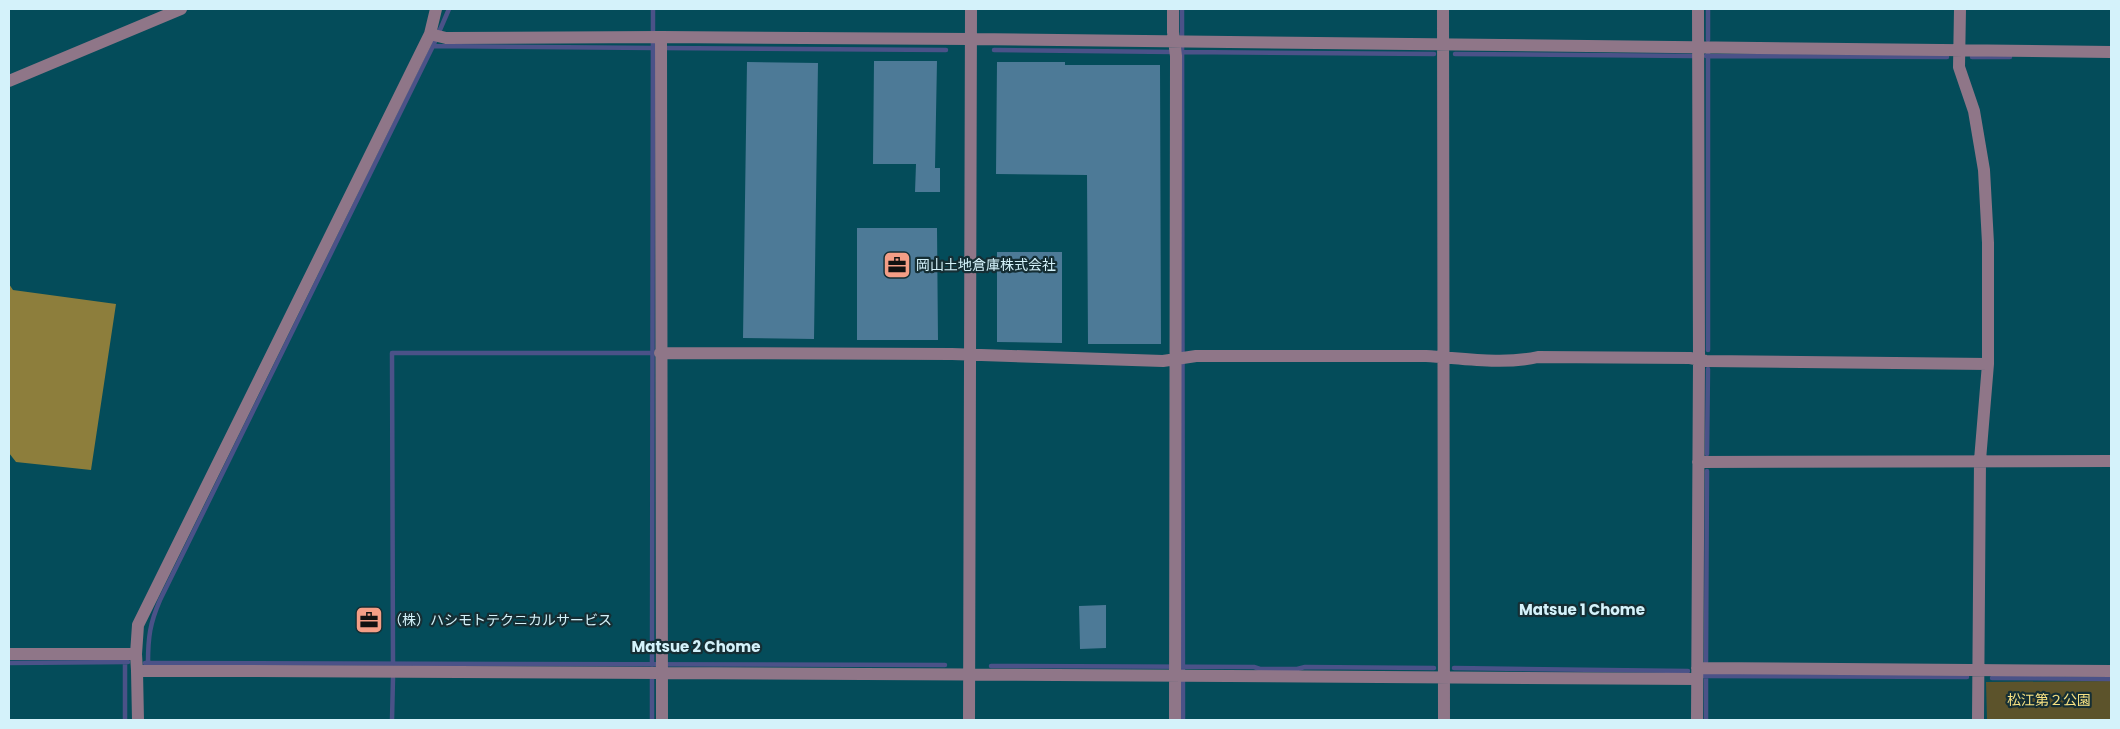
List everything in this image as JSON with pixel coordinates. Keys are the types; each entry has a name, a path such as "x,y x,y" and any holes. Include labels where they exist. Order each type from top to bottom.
{"street":[{"path":"9,81 181,9"},
{"path":"138,720 136,654 138,625 437,36 436,9"},
{"path":"970,9 970,720"},
{"path":"1173,9 1178,46 1182,358 1179,672 1175,720"},
{"path":"1443,9 1444,720"},
{"path":"1697,720 1698,9"},
{"path":"1960,9 1959,67 1974,111 1984,170 1988,243 1988,364 1980,460 1978,720"},
{"path":"437,36 657,42 970,40 1178,46 1443,44 2111,52"},
{"path":"657,42 660,353 657,668 662,720"},
{"path":"660,353 970,355 1163,361 1182,358 1444,357 1467,360 1526,360 1538,357 1988,364"},
{"path":"1698,462 2111,461"},
{"path":"9,654 136,654"},
{"path":"137,671 657,668 970,676 1179,672 1444,678 1979,670 2111,671"}],"green space":[{"name":"松江第２公園","path":"2110,681 2111,720 1987,720 1986,682"}],"shaded area":[{"path":"9,284 13,290 116,304 91,470 16,462 9,453"}],"building":[{"path":"874,61 937,61 935,168 940,168 940,192 915,192 916,164 873,164"},
{"path":"747,62 818,63 814,339 743,338"},
{"path":"997,62 1065,62 1065,65 1160,65 1161,344 1088,344 1087,175 996,174"},
{"path":"857,228 937,228 938,340 857,340"},
{"path":"997,252 1062,252 1062,343 997,342"},
{"path":"1106,605 1106,648 1080,649 1079,606"}],"waterway":[{"path":"148,663 150,630 160,600 433,46 449,9"},
{"path":"652,665 653,9"},
{"path":"1182,9 1183,720"},
{"path":"1708,9 1708,40"},
{"path":"433,46 654,48"},
{"path":"662,48 946,50"},
{"path":"994,50 1173,52"},
{"path":"1181,52 1434,54"},
{"path":"1708,52 1708,350"},
{"path":"1455,54 1692,56"},
{"path":"1706,56 1947,57"},
{"path":"1972,57 2010,57"},
{"path":"393,664 392,353 652,353"},
{"path":"1707,454 1708,369"},
{"path":"1706,662 1707,471"},
{"path":"125,662 125,720"},
{"path":"9,663 128,662"},
{"path":"145,663 945,665"},
{"path":"991,666 1254,667 1260,669 1297,669 1305,667 1434,668"},
{"path":"1454,668 1688,671"},
{"path":"652,673 652,720"},
{"path":"1706,674 1706,720"},
{"path":"1703,676 1967,677"},
{"path":"392,720 393,678"},
{"path":"1992,678 2111,679"}],"place":[{"name":"岡山土地倉庫株式会社","path":"897,265"},
{"name":"（株）ハシモトテクニカルサービス","path":"369,620"}],"district":[{"name":"Matsue 1 Chome","path":"1582,610"},
{"name":"Matsue 2 Chome","path":"696,647"}]}
